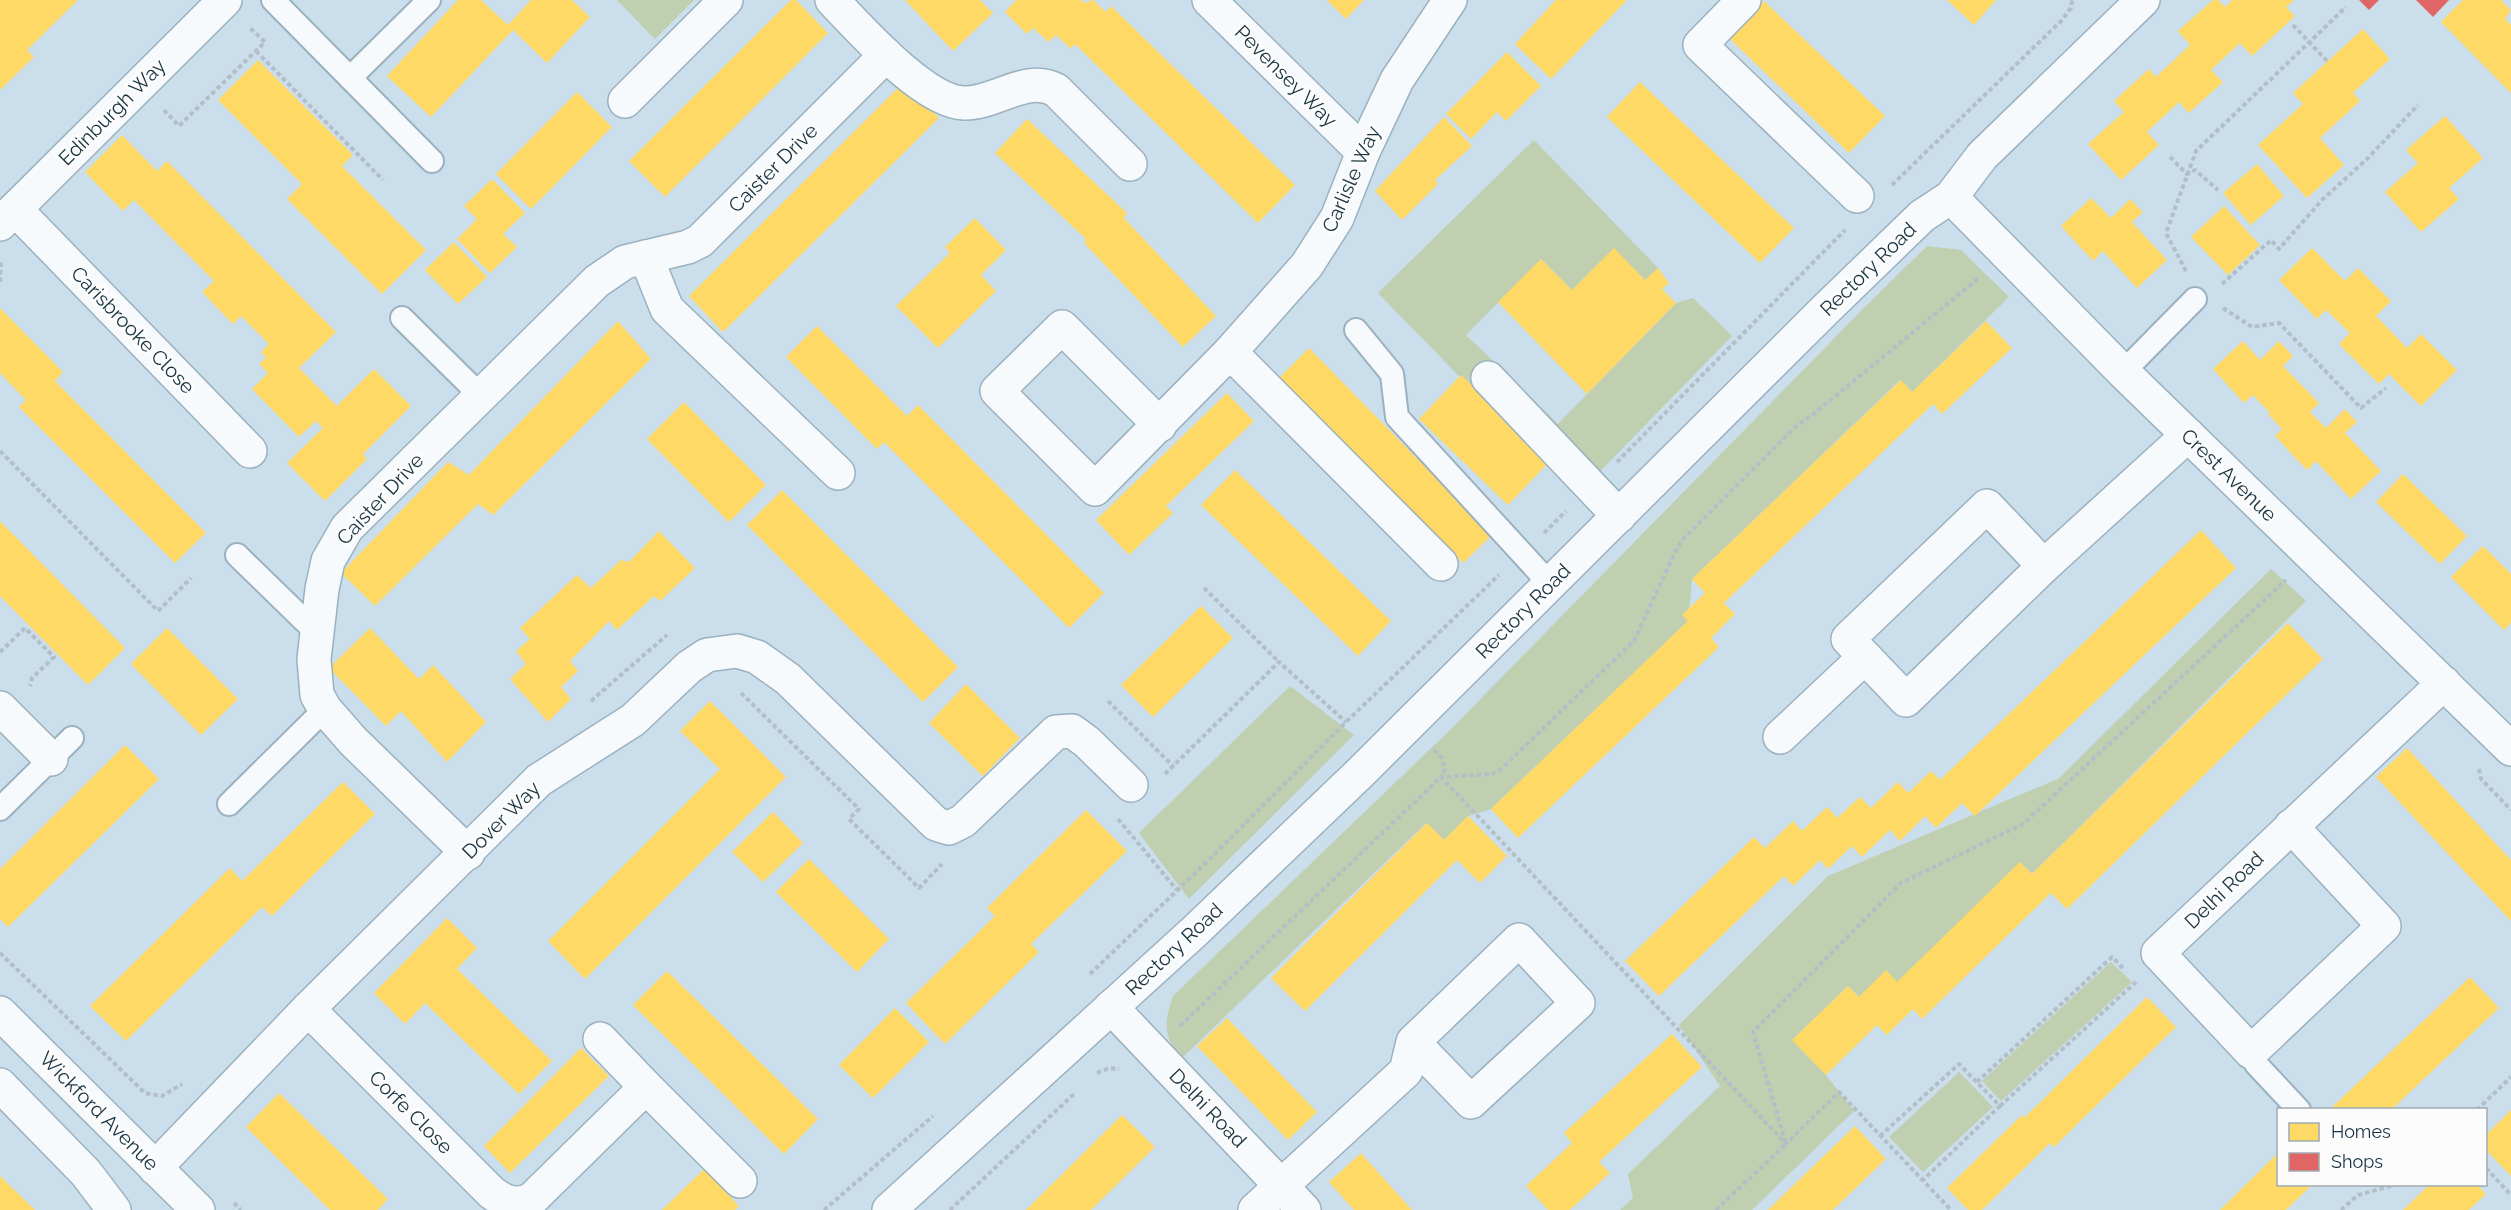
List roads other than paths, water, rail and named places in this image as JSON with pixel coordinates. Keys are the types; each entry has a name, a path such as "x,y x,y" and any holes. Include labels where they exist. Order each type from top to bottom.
{"street":[{"name":"Edinburgh Way","path":"5,229 225,0"},
{"path":"625,101 726,0"},
{"path":"832,0 886,55 935,94 961,103 983,102 1035,84 1047,85 1056,90 1130,164"},
{"name":"Pevensey Way","path":"1209,0 1362,152"},
{"name":"Carlisle Way","path":"1160,425 1062,327 997,391 1095,489 1160,425 1230,352 1288,288 1322,243 1337,218 1362,152 1397,80 1450,0"},
{"path":"1744,0 1700,45 1865,203"},
{"name":"Rectory Road","path":"889,1210 1111,1007 1362,771 1858,278 1922,216 1951,196 1982,156 2136,2"},
{"name":"Caister Drive","path":"468,853 353,741 325,709 317,695 314,677 317,633 328,561 347,528 597,281 625,262 688,247 700,241 886,55"},
{"name":"Crest Avenue","path":"1951,196 2123,372 2511,750"},
{"name":"Carisbrooke Close","path":"5,229 250,451"},
{"path":"646,257 667,309 838,473"},
{"path":"1230,352 1441,564"},
{"path":"1488,378 1619,516"},
{"path":"2044,566 1987,506 1848,639 1906,700 2044,566 2188,435"},
{"name":"Dover Way","path":"155,1168 308,1009 468,853 539,780 633,720 689,667 707,655 721,651 737,651 757,657 788,679 936,824 949,828 963,821 1056,732 1072,731 1087,742 1138,793"},
{"path":"1780,737 1865,657"},
{"name":"Delhi Road","path":"2252,1052 2158,953 2444,683"},
{"path":"0,708 62,749"},
{"path":"2252,1052 2384,926 2291,826"},
{"path":"1255,1210 1406,1071 1413,1042 1519,940 1578,1003 1471,1102 1413,1042"},
{"name":"Delhi Road","path":"1111,1007 1304,1210"},
{"name":"Corfe Close","path":"308,1009 492,1193 505,1202 519,1204 531,1200 646,1087"},
{"name":"Wickford Avenue","path":"0,1013 198,1210"},
{"path":"600,1039 740,1181"},
{"path":"0,1085 86,1173 114,1210"}],"lane":[{"path":"273,0 432,161"},
{"path":"350,78 429,0"},
{"path":"2123,372 2195,299"},
{"path":"402,318 480,395"},
{"path":"1356,330 1392,374 1397,417 1550,584"},
{"path":"237,555 317,633"},
{"path":"229,804 325,709"},
{"path":"0,809 62,749"},
{"path":"2252,1052 2256,1064 2297,1108"}]}
